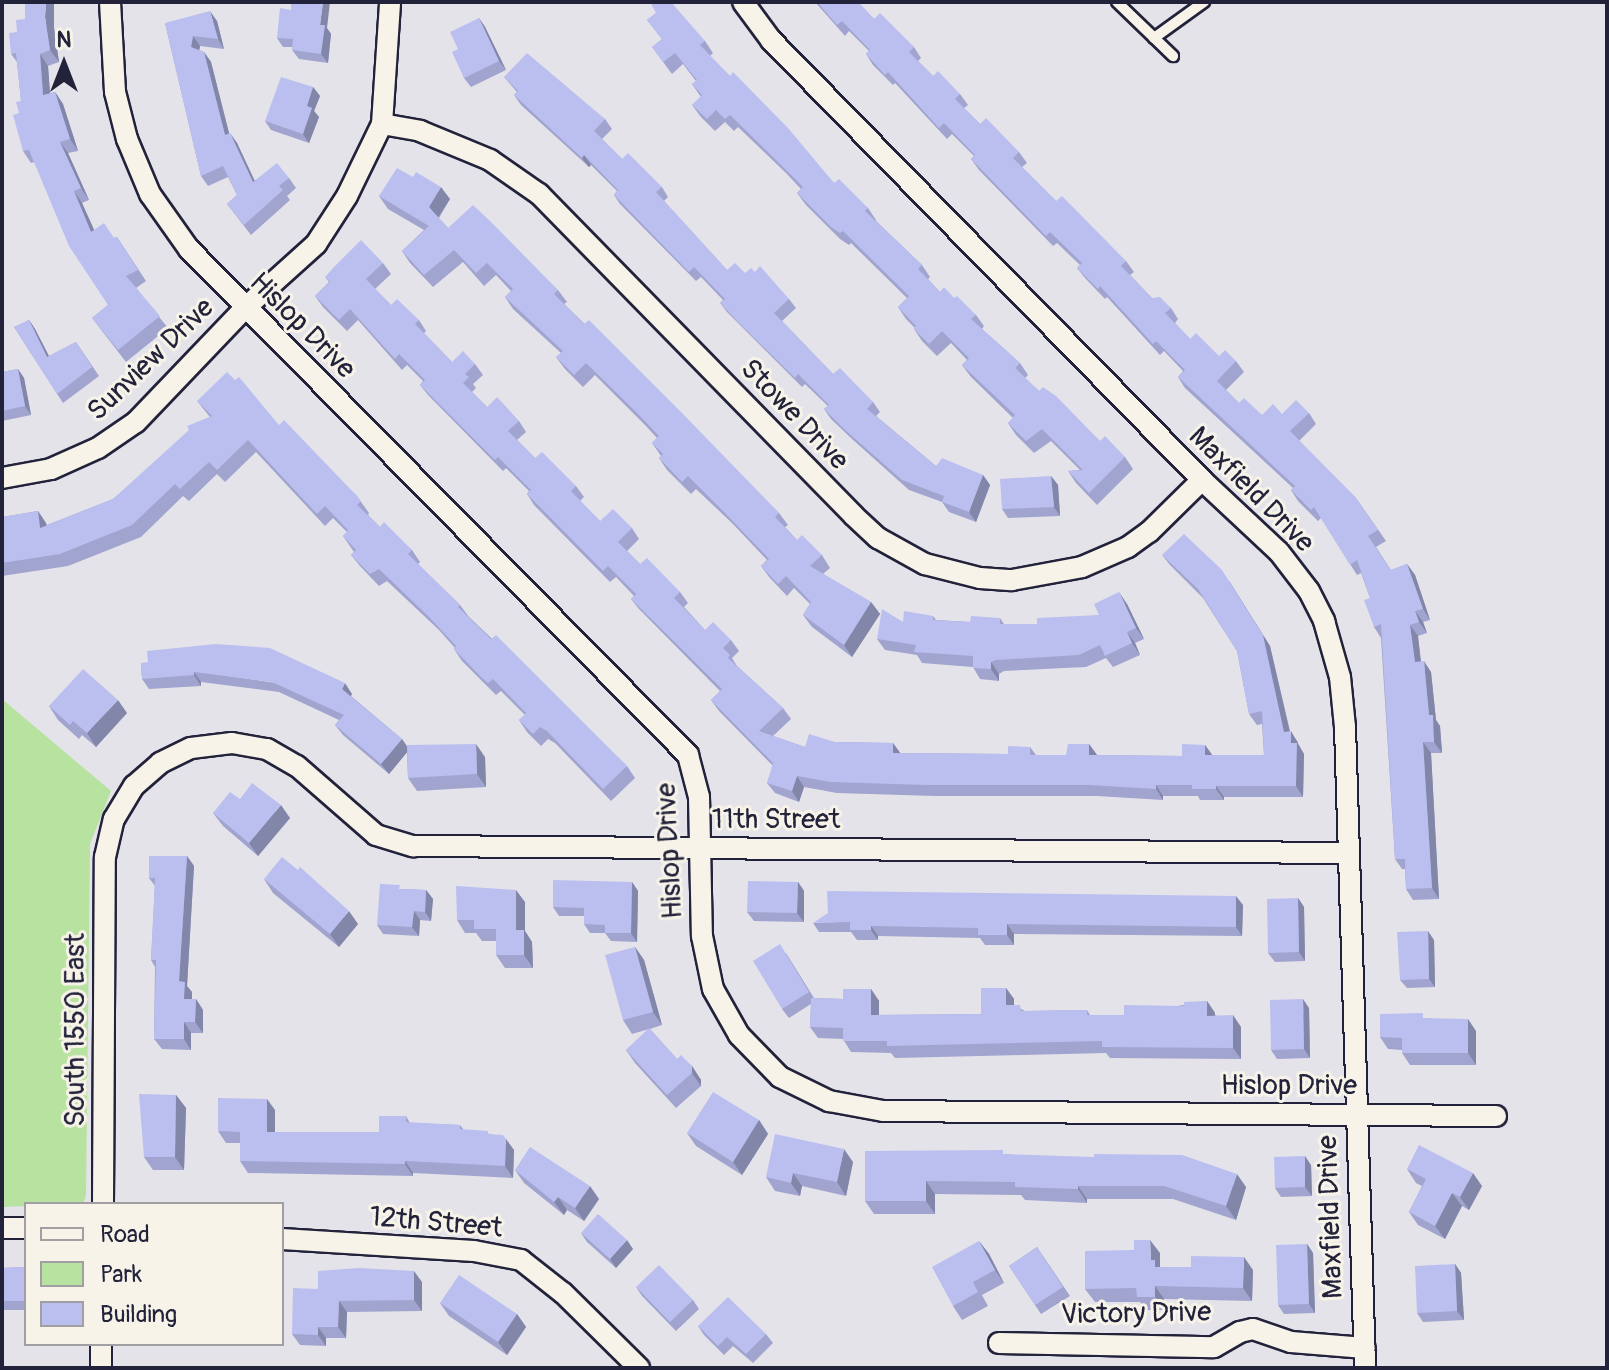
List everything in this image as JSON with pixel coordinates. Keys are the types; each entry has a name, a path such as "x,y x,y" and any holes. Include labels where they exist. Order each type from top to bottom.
{"street":[{"name":"Hislop Drive","path":"110,2 115,92 127,139 150,194 189,249 688,755 699,797 702,936 713,989 739,1035 780,1077 804,1091 852,1108 883,1111 1496,1116"},
{"path":"382,124 390,2"},
{"name":"Maxfield Drive","path":"743,2 771,40 1202,480 1279,552 1309,591 1324,621 1340,677 1365,1358"},
{"name":"Sunview Drive","path":"2,478 51,469 98,448 136,422 245,308 316,244 347,196 382,124"},
{"name":"Stowe Drive","path":"382,124 420,131 490,160 539,194 853,515 878,538 925,564 980,578 1012,580 1082,567 1128,547 1149,532 1202,480"},
{"name":"11th Street","path":"105,857 114,819 134,786 160,763 191,748 232,743 267,749 297,766 376,835 413,846 1348,853"},
{"name":"South 1550 East","path":"103,1202 105,857"},
{"path":"2,1228 24,1228"},
{"name":"12th Street","path":"284,1239 474,1251 521,1260 563,1293 639,1368"},
{"name":"Victory Drive","path":"999,1343 1214,1347 1253,1329 1291,1342 1365,1358"},
{"path":"101,1346 101,1368"}],"lane":[{"path":"1117,2 1173,56"},
{"path":"1154,38 1204,2"}],"green space":[{"path":"2,699 111,791 90,844 86,1195 84,1202 24,1202 24,1206 2,1207"}],"building":[{"path":"25,2 46,2 50,50 40,54 43,95 55,92 70,139 60,142 81,188 74,191 91,232 104,223 114,238 117,237 138,270 126,276 160,316 118,350 92,318 108,305 69,246 29,150 23,151 13,115 19,113 16,102 21,101 16,53 11,54 9,33 17,32 16,20 25,19"},
{"path":"291,2 323,2 320,25 325,25 321,54 292,50 293,39 277,38 280,8 291,10"},
{"path":"650,2 671,2 705,41 700,45 730,76 733,72 788,128 834,183 839,179 868,208 865,211 922,265 918,269 940,292 944,287 976,315 971,319 1020,363 1015,368 1039,391 1043,387 1056,396 1100,441 1105,436 1125,457 1089,493 1068,471 1083,470 1042,429 1026,441 1008,423 1015,415 962,365 969,358 942,331 929,344 914,329 916,326 898,307 909,296 843,231 840,233 831,227 797,193 803,187 730,115 725,119 716,110 707,119 692,105 702,95 692,84 697,80 675,53 663,62 652,47 662,39 647,20 656,13"},
{"path":"817,2 858,2 874,19 880,13 914,47 909,52 933,76 938,71 960,94 955,99 980,124 986,118 1019,152 1013,158 1056,201 1062,196 1126,261 1121,266 1152,298 1160,297 1171,308 1165,313 1190,339 1196,333 1219,356 1225,350 1236,361 1217,381 1239,403 1244,398 1262,415 1273,404 1282,414 1296,400 1309,413 1290,431 1356,498 1378,530 1368,536 1391,570 1407,564 1423,609 1415,611 1419,622 1410,625 1415,662 1424,661 1429,715 1433,715 1434,742 1423,742 1432,888 1406,889 1405,859 1395,859 1381,624 1374,627 1364,600 1370,598 1357,560 1350,565 1314,507 1311,510 1291,490 1295,486 1178,377 1185,370 1156,341 1153,344 1100,286 1098,289 1077,268 1082,263 1050,232 1046,236 971,159 975,155 944,123 939,128 888,72 885,75 866,54 870,50 842,21 837,25"},
{"path":"210,11 218,39 193,36 191,47 204,52 225,135 230,133 253,182 277,163 289,178 279,186 283,190 244,225 227,204 237,195 223,166 201,176 165,23"},
{"path":"479,18 499,61 464,78 452,52 458,49 450,32"},
{"path":"527,53 605,119 594,131 622,159 628,153 662,187 656,192 727,270 735,263 745,273 751,268 755,272 760,266 789,299 774,313 833,374 840,368 873,402 867,409 936,466 942,458 983,475 969,512 942,502 944,496 902,480 845,430 824,409 829,405 798,374 795,378 720,303 725,299 694,267 689,272 614,195 618,190 584,155 582,158 514,95 518,91 504,77"},
{"path":"281,77 313,87 307,106 312,108 303,134 265,121"},
{"path":"397,168 413,177 416,172 441,187 429,207 448,228 473,205 558,290 554,294 584,324 589,320 779,513 775,517 797,540 802,535 822,555 810,566 871,602 844,645 803,615 811,602 786,576 778,584 761,566 769,559 724,512 688,476 682,482 659,458 663,454 652,443 659,436 637,413 586,363 574,375 556,357 563,351 505,297 513,289 487,263 476,273 454,250 424,275 402,251 429,226 379,196"},
{"path":"361,240 383,263 366,279 391,305 397,299 419,320 415,324 452,362 463,351 475,364 465,374 469,377 463,383 487,407 497,397 519,421 508,431 535,458 542,452 576,486 571,491 600,521 613,509 632,528 618,542 640,564 647,558 680,592 674,598 705,630 713,622 731,640 723,648 730,655 728,658 783,708 759,731 805,747 809,734 835,742 893,743 893,753 1008,754 1008,746 1030,747 1030,755 1066,755 1068,744 1089,744 1089,755 1182,756 1182,744 1205,745 1205,755 1264,755 1262,711 1249,714 1237,651 1198,589 1162,555 1184,534 1222,570 1263,635 1284,732 1291,731 1291,743 1297,743 1296,786 1192,789 1192,785 1156,785 1156,789 1089,785 927,785 830,782 797,776 792,791 767,783 773,763 711,700 722,689 631,599 636,594 608,566 603,571 527,494 531,490 498,457 495,460 420,385 425,380 399,354 395,359 350,309 339,320 315,296 330,282 325,277"},
{"path":"29,320 47,357 76,342 92,367 57,394 14,327"},
{"path":"18,369 25,406 2,411 2,372"},
{"path":"227,372 235,380 239,377 279,425 284,420 356,495 361,501 357,505 380,527 384,522 412,550 408,554 460,605 458,607 491,639 496,635 627,766 603,789 547,731 540,727 533,734 519,720 526,713 493,679 488,683 481,677 430,618 379,569 370,574 351,555 356,550 343,536 348,530 325,506 317,514 248,440 217,470 209,462 180,489 175,484 132,525 60,554 2,563 2,517 38,511 40,528 113,499 189,430 187,426 212,416 197,401"},
{"path":"1051,476 1054,507 1002,509 1000,479"},
{"path":"1119,592 1136,628 1127,632 1132,643 1105,656 1100,645 1079,655 996,660 991,662 991,669 973,668 973,656 914,652 916,645 877,639 882,609 903,622 904,611 933,616 933,620 970,622 971,616 1000,618 1000,624 1037,624 1037,618 1099,615 1094,604"},
{"path":"216,644 270,648 345,683 342,689 402,739 381,764 335,725 344,715 272,682 194,672 194,675 142,679 141,663 148,662 147,651"},
{"path":"83,669 118,700 87,733 73,721 70,725 49,706"},
{"path":"476,744 477,774 408,778 407,745"},
{"path":"252,783 281,805 249,843 213,813 230,792 240,799"},
{"path":"149,856 187,856 179,981 185,982 184,999 196,999 195,1022 184,1022 184,1039 154,1039 156,960 151,960 155,878 149,878"},
{"path":"282,857 298,870 300,867 349,911 330,934 264,879"},
{"path":"553,880 632,882 631,933 605,933 605,925 584,924 584,908 553,907"},
{"path":"748,881 798,882 797,913 747,912"},
{"path":"380,884 400,885 399,889 426,890 425,912 414,911 412,927 377,925"},
{"path":"456,886 516,890 516,930 524,930 524,955 496,955 496,929 474,929 474,920 457,920"},
{"path":"827,891 1236,896 1236,927 1007,924 1007,935 978,935 978,928 871,926 871,930 850,930 850,922 813,923 828,913"},
{"path":"1298,898 1299,952 1268,953 1267,899"},
{"path":"1428,931 1429,979 1400,980 1397,932"},
{"path":"780,944 809,992 782,1009 753,961"},
{"path":"635,947 653,1012 623,1020 605,955"},
{"path":"981,988 1006,988 1006,1005 1020,1005 1021,1011 1087,1010 1087,1015 1124,1015 1124,1005 1184,1006 1184,1002 1207,1001 1207,1016 1233,1015 1233,1048 1102,1047 1102,1041 887,1046 887,1041 843,1041 843,1028 810,1027 811,998 843,999 843,989 871,989 871,1015 981,1014"},
{"path":"1303,999 1304,1049 1271,1050 1270,1000"},
{"path":"1423,1013 1423,1018 1468,1019 1468,1053 1402,1053 1402,1038 1380,1037 1380,1014"},
{"path":"649,1028 677,1059 681,1055 692,1066 692,1073 667,1095 626,1050"},
{"path":"713,1092 759,1120 733,1162 687,1133"},
{"path":"139,1094 176,1095 175,1157 144,1157"},
{"path":"218,1098 267,1099 267,1132 379,1132 379,1116 406,1116 406,1122 460,1125 460,1129 488,1131 488,1134 503,1135 506,1139 505,1166 405,1161 405,1164 240,1161 240,1132 218,1131"},
{"path":"775,1134 844,1149 837,1182 793,1173 791,1183 766,1177"},
{"path":"1419,1145 1473,1173 1460,1197 1452,1193 1435,1226 1409,1212 1426,1179 1407,1169"},
{"path":"530,1147 590,1186 575,1208 558,1197 554,1202 515,1170"},
{"path":"1003,1150 1003,1154 1094,1157 1094,1154 1182,1155 1237,1174 1226,1206 1164,1186 1078,1186 1078,1189 1015,1187 1015,1182 926,1181 926,1201 865,1201 865,1151"},
{"path":"1305,1156 1305,1187 1275,1188 1274,1157"},
{"path":"598,1214 627,1240 610,1259 581,1233"},
{"path":"1134,1240 1150,1240 1151,1260 1155,1260 1155,1267 1191,1267 1191,1256 1244,1257 1243,1288 1155,1286 1155,1297 1137,1297 1136,1288 1085,1289 1085,1251 1134,1250"},
{"path":"979,1241 995,1270 973,1282 978,1292 953,1306 932,1267"},
{"path":"1307,1244 1309,1304 1278,1305 1276,1245"},
{"path":"1037,1247 1063,1287 1035,1305 1009,1266"},
{"path":"1455,1264 1457,1311 1417,1313 1415,1266"},
{"path":"659,1265 693,1300 670,1322 636,1287"},
{"path":"24,1267 24,1301 2,1301 2,1268"},
{"path":"359,1268 414,1271 414,1300 339,1301 338,1327 318,1327 318,1335 292,1334 293,1288 318,1289 318,1271"},
{"path":"459,1275 517,1314 498,1342 440,1303"},
{"path":"728,1297 766,1334 746,1354 727,1337 718,1346 698,1326"}]}
